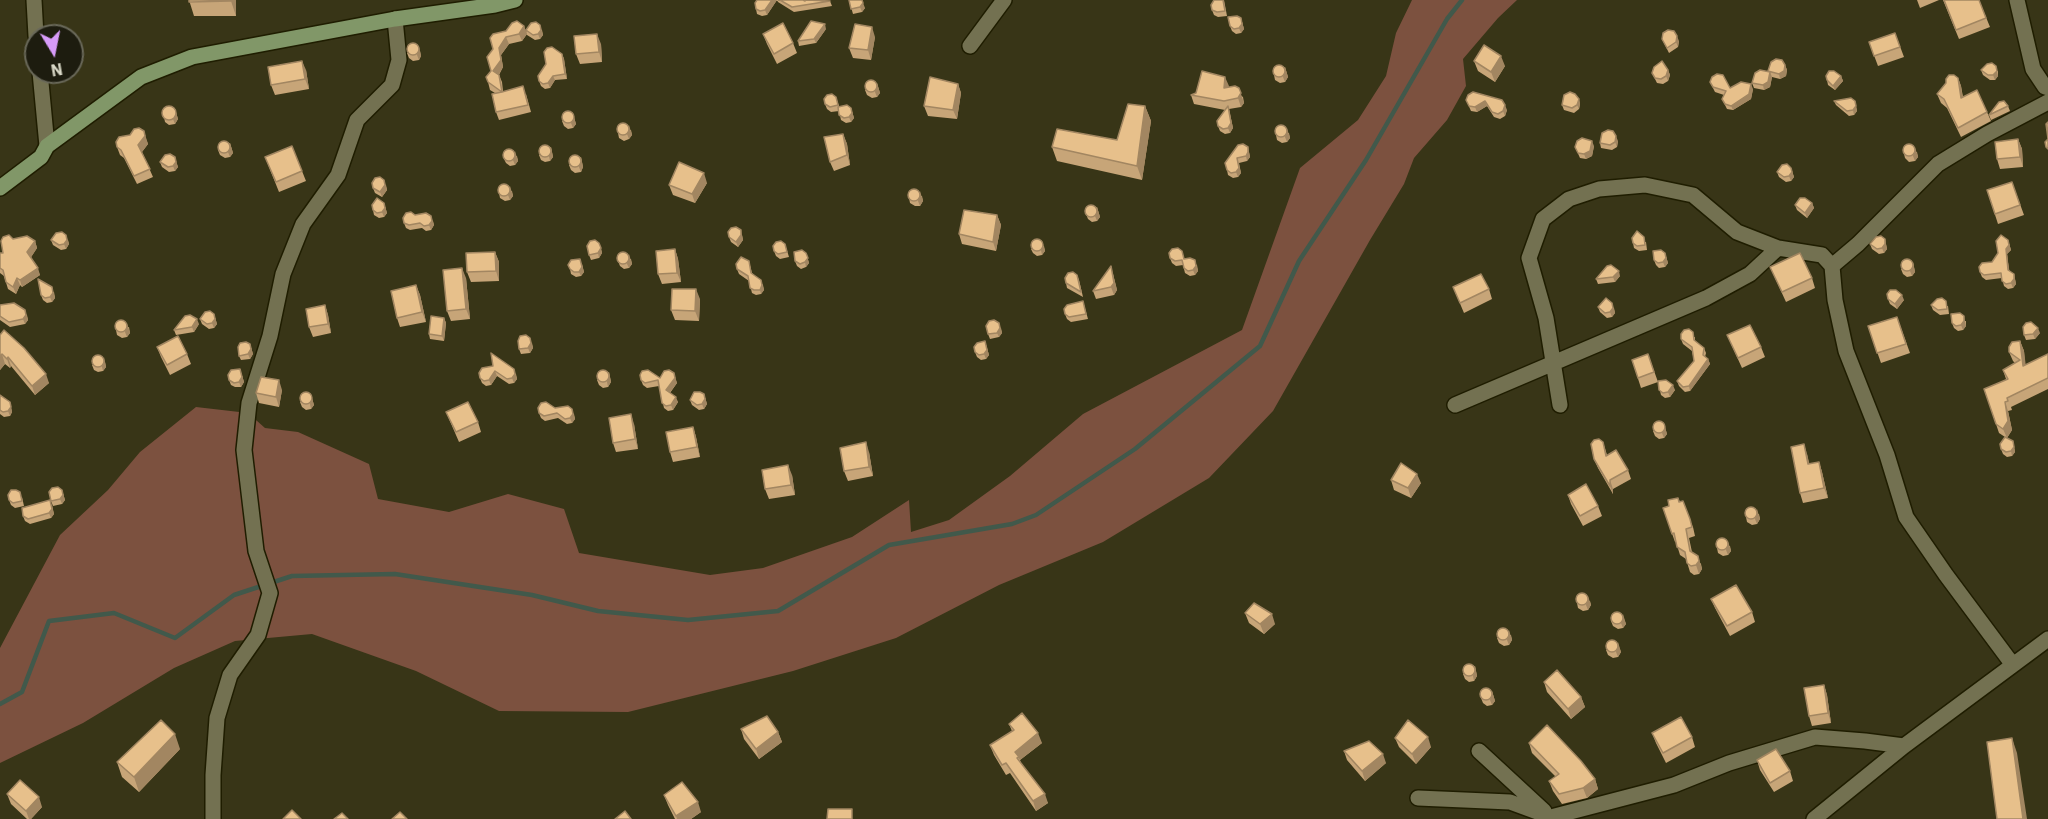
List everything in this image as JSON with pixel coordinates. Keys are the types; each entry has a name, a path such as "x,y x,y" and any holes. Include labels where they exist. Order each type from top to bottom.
{"main road":[{"path":"0,188 41,157 47,146 141,77 192,57 395,19 495,5 514,0"}],"street":[{"path":"34,0 35,24"},
{"path":"970,46 1004,0"},
{"path":"2017,0 2033,69 2048,88"},
{"path":"213,819 213,775 218,718 230,675 258,635 270,593 256,550 244,450 249,403 270,336 283,274 303,224 338,175 357,120 392,85 399,60 395,19"},
{"path":"41,84 47,146"},
{"path":"1832,266 1858,244 1938,164 1987,134 2048,102"},
{"path":"1560,405 1546,318 1529,258 1543,219 1569,199 1599,189 1645,185 1693,195 1737,232 1778,248 1822,255 1832,266 1835,300 1846,351 1887,455 1906,517 2013,665"},
{"path":"1455,405 1706,298 1750,274 1778,248"},
{"path":"1814,819 1904,746 2048,639"},
{"path":"1418,798 1510,802 1552,818 1674,785 1729,763 1815,737 1904,746"},
{"path":"1479,751 1552,818"}],"shaded area":[{"path":"1412,0 1517,0 1498,18 1463,59 1466,86 1447,120 1414,158 1404,184 1273,411 1209,478 1103,542 999,585 896,638 793,671 628,712 499,711 416,671 312,634 235,641 174,668 83,723 0,763 0,648 60,535 108,490 140,452 196,407 248,413 265,428 298,432 369,464 378,499 449,512 508,494 564,509 579,553 710,575 763,568 852,537 909,500 911,532 949,520 1010,476 1083,414 1242,330 1300,168 1358,120 1386,76 1396,33"}],"building":[{"path":"189,0 231,0 231,1 189,2"},
{"path":"757,0 772,0 765,10 760,11 756,9"},
{"path":"780,0 806,0 830,1 792,7"},
{"path":"849,0 862,0 863,3 860,7 851,9"},
{"path":"1214,0 1223,0 1225,11 1212,10 1211,5"},
{"path":"1944,0 1979,0 1986,18 1956,30"},
{"path":"1228,17 1241,18 1242,24 1239,28 1234,29 1230,26"},
{"path":"517,21 524,26 519,34 506,37 499,48 501,60 493,71 499,75 502,92 488,82 486,77 491,71 487,57 493,49 490,38 493,34 506,31 512,23"},
{"path":"811,21 825,24 814,39 798,41"},
{"path":"536,22 540,25 541,30 538,34 533,35 526,30 531,23"},
{"path":"783,23 793,43 774,54 763,34"},
{"path":"855,24 872,27 868,50 849,48"},
{"path":"1668,30 1674,31 1677,36 1676,42 1667,48 1662,39 1663,33"},
{"path":"1895,33 1900,47 1874,56 1869,42"},
{"path":"597,34 599,52 576,54 574,36"},
{"path":"415,43 418,44 418,54 411,55 408,54 407,47 408,44"},
{"path":"1484,45 1501,56 1491,72 1474,61"},
{"path":"552,47 562,54 565,74 553,76 548,83 543,84 539,81 538,76 546,64 544,52 547,48"},
{"path":"1776,59 1782,60 1785,65 1784,71 1779,74 1768,71 1771,62"},
{"path":"302,61 305,79 271,85 268,67"},
{"path":"1662,61 1668,70 1666,76 1661,79 1655,78 1652,73 1654,67"},
{"path":"1992,63 1996,66 1997,71 1993,75 1988,75 1981,70 1987,64"},
{"path":"1281,65 1284,66 1284,76 1277,77 1274,76 1273,69 1274,66"},
{"path":"1760,70 1770,72 1768,82 1763,85 1752,83 1755,73"},
{"path":"1202,71 1225,77 1224,88 1235,86 1239,88 1241,93 1238,98 1224,101 1191,95 1196,93"},
{"path":"1829,71 1834,71 1841,76 1833,86 1827,80 1826,76"},
{"path":"1717,74 1723,75 1730,88 1741,82 1751,84 1749,94 1731,106 1725,104 1722,99 1726,91 1713,87 1710,82"},
{"path":"1949,75 1958,78 1961,98 1977,90 1987,112 1958,128 1944,99 1937,94"},
{"path":"930,77 958,84 953,110 924,106"},
{"path":"873,80 876,81 876,91 869,92 866,91 865,84 866,81"},
{"path":"523,86 528,105 496,112 492,94"},
{"path":"1473,92 1502,100 1505,105 1503,111 1498,114 1492,112 1485,101 1475,107 1469,106 1466,100"},
{"path":"1570,92 1579,99 1577,105 1572,108 1562,105 1564,95"},
{"path":"832,94 836,97 838,105 830,107 825,104 824,99 827,95"},
{"path":"1851,98 1855,101 1856,106 1853,110 1847,111 1834,101"},
{"path":"2004,101 2008,106 1989,115 1999,102"},
{"path":"1128,104 1145,106 1137,166 1052,147 1057,129 1117,140"},
{"path":"847,105 851,108 852,113 849,117 844,118 839,115 838,107"},
{"path":"169,106 174,108 176,113 174,118 169,120 164,118 162,113 164,108"},
{"path":"1228,106 1231,123 1228,128 1223,129 1218,126 1217,121"},
{"path":"570,111 573,112 573,122 566,123 563,122 562,115 563,112"},
{"path":"625,123 628,124 628,134 621,135 618,134 617,127 618,124"},
{"path":"1283,125 1286,126 1286,136 1279,137 1276,136 1275,129 1276,126"},
{"path":"139,128 144,131 145,136 138,145 150,169 134,176 116,142 119,137 130,135 134,129"},
{"path":"1608,130 1613,131 1616,136 1615,142 1610,145 1600,143 1602,133"},
{"path":"843,134 847,155 830,162 824,137"},
{"path":"1582,138 1592,141 1590,151 1584,154 1578,153 1575,147 1577,141"},
{"path":"2018,139 2020,157 1997,159 1995,142"},
{"path":"226,141 229,142 229,152 222,153 219,152 218,145 219,142"},
{"path":"1243,144 1248,147 1248,152 1246,156 1237,158 1239,168 1236,172 1231,173 1227,170 1225,163 1238,145"},
{"path":"1911,144 1915,150 1911,156 1907,156 1903,148"},
{"path":"547,145 550,146 550,156 543,157 540,156 539,149 540,146"},
{"path":"292,146 302,171 276,182 265,157"},
{"path":"511,149 514,150 514,160 507,161 504,160 503,153 504,150"},
{"path":"170,154 175,157 176,162 173,166 168,167 160,162 165,155"},
{"path":"577,155 580,156 580,166 573,167 570,166 569,159 570,156"},
{"path":"679,162 704,173 692,194 669,185"},
{"path":"1787,164 1792,172 1789,176 1784,177 1777,172 1782,165"},
{"path":"380,177 384,180 385,185 380,192 373,188 372,183 375,178"},
{"path":"2012,182 2020,205 1995,214 1987,190"},
{"path":"506,184 509,185 509,195 502,196 499,195 498,188 499,185"},
{"path":"916,189 919,190 919,200 912,201 909,200 908,193 909,190"},
{"path":"377,198 384,203 385,208 382,212 377,213 373,210 372,205"},
{"path":"1800,198 1805,198 1812,203 1805,213 1795,205"},
{"path":"1093,205 1096,206 1096,216 1089,217 1086,216 1085,209 1086,206"},
{"path":"964,210 997,215 993,242 959,234"},
{"path":"411,212 415,215 426,213 431,216 432,221 429,225 424,226 420,223 409,225 404,223 403,218 406,213"},
{"path":"736,227 741,230 741,235 736,242 729,237 728,232 731,228"},
{"path":"1637,231 1644,237 1645,245 1637,246 1633,243 1632,238"},
{"path":"62,232 66,235 67,240 64,244 59,245 51,240 56,233"},
{"path":"9,235 13,239 27,236 35,241 27,252 38,268 20,280 17,278 13,287 6,282 3,270 0,268 0,253 3,253 1,241 3,237"},
{"path":"2001,235 2008,240 2009,245 2006,249 2008,270 2014,274 2011,283 2006,284 2002,281 2001,273 1984,275 1980,272 1979,267 1982,263 1992,262 1998,253 1996,241"},
{"path":"1881,236 1885,239 1882,248 1877,249 1870,244 1876,237"},
{"path":"1039,239 1042,240 1042,250 1035,251 1032,250 1031,243 1032,240"},
{"path":"595,240 601,248 598,253 589,255 587,246 590,241"},
{"path":"781,241 785,244 787,252 778,254 774,251 773,246 776,242"},
{"path":"1178,248 1182,251 1184,259 1195,260 1196,266 1193,270 1188,271 1184,268 1182,260 1175,261 1170,258 1169,253 1172,249"},
{"path":"675,249 677,273 658,274 656,251"},
{"path":"802,250 808,258 800,264 795,261 794,252"},
{"path":"1661,250 1665,253 1666,258 1663,262 1658,263 1654,260 1653,251"},
{"path":"495,252 496,271 467,272 466,253"},
{"path":"625,252 628,253 628,263 621,264 618,263 617,256 618,253"},
{"path":"1800,253 1812,278 1782,292 1770,267"},
{"path":"741,257 749,261 751,273 761,280 760,290 750,288 748,276 737,269 736,264"},
{"path":"580,259 582,267 579,272 574,272 568,265 571,260"},
{"path":"1909,259 1913,265 1909,271 1905,271 1901,263"},
{"path":"1611,265 1619,271 1613,277 1596,279 1607,266"},
{"path":"1111,266 1114,283 1111,287 1093,291"},
{"path":"462,268 466,309 447,311 443,270"},
{"path":"1073,272 1077,275 1081,292 1066,283 1065,278 1068,273"},
{"path":"1481,274 1489,289 1460,303 1453,287"},
{"path":"38,279 52,287 53,293 50,297 45,298 41,295"},
{"path":"416,285 422,312 397,318 391,291"},
{"path":"672,289 696,289 695,311 671,310"},
{"path":"1890,290 1896,290 1902,295 1895,304 1888,299 1887,294"},
{"path":"1606,298 1612,303 1613,308 1610,312 1605,313 1598,307"},
{"path":"1942,298 1946,301 1947,309 1938,310 1931,305 1937,299"},
{"path":"1083,301 1086,314 1069,317 1065,314 1064,309 1067,305"},
{"path":"14,303 25,310 26,315 23,319 9,322 0,316 0,305"},
{"path":"325,305 328,324 309,327 306,309"},
{"path":"210,311 214,314 215,319 212,323 207,324 200,319 205,312"},
{"path":"1960,313 1964,316 1964,321 1961,325 1956,326 1952,323 1951,314"},
{"path":"190,315 197,319 192,327 174,330 185,316"},
{"path":"431,316 444,318 442,336 429,334"},
{"path":"1897,317 1906,344 1877,353 1868,326"},
{"path":"123,320 126,321 126,331 119,332 116,331 115,324 116,321"},
{"path":"994,320 999,323 1000,328 997,333 988,334 986,326 989,321"},
{"path":"2031,322 2038,328 2033,334 2024,335 2023,327 2026,323"},
{"path":"1750,325 1761,347 1738,358 1727,335"},
{"path":"1689,329 1693,332 1694,340 1704,348 1703,355 1708,359 1689,386 1683,387 1677,381 1694,361 1692,347 1681,339 1684,330"},
{"path":"4,330 24,348 46,374 32,386 8,357 7,359 2,354 0,357 0,335"},
{"path":"526,335 530,338 531,343 528,348 519,349 520,336"},
{"path":"178,336 187,354 167,365 157,347"},
{"path":"985,341 987,350 984,354 979,355 975,352 974,347 977,343"},
{"path":"2020,341 2023,366 2048,354 2048,378 2007,398 2008,401 2005,402 2008,421 2003,429 1996,424 1984,389 2008,379 2003,370 2020,360 2009,352 2009,347 2012,342"},
{"path":"240,343 250,344 251,349 248,354 239,356"},
{"path":"491,353 514,369 515,374 512,378 507,379 495,371 489,380 484,381 480,378 479,373 482,368 493,366"},
{"path":"1648,354 1654,372 1638,378 1632,360"},
{"path":"100,355 103,356 103,366 96,367 93,366 92,359 93,356"},
{"path":"240,369 242,377 239,382 234,383 229,380 228,375 231,370"},
{"path":"605,370 608,371 608,381 601,382 598,381 597,374 598,371"},
{"path":"648,370 660,378 664,371 669,370 674,373 675,378 666,390 676,397 671,405 666,406 662,403 658,380 645,383 641,380 642,371"},
{"path":"261,377 279,380 276,397 256,393"},
{"path":"1666,380 1673,385 1668,392 1663,393 1659,390 1658,381"},
{"path":"308,392 311,393 311,403 304,404 301,403 300,396 301,393"},
{"path":"694,392 704,394 705,399 702,404 697,405 690,400"},
{"path":"0,395 10,402 11,407 8,411 0,410"},
{"path":"468,402 478,422 456,432 446,412"},
{"path":"546,402 555,408 568,406 572,409 573,414 570,418 565,419 557,413 544,416 539,413 538,408 541,403"},
{"path":"631,414 635,439 613,443 609,418"},
{"path":"1661,421 1665,427 1661,433 1657,433 1653,425"},
{"path":"693,427 697,447 670,452 666,432"},
{"path":"2005,437 2013,441 2014,447 2011,451 2006,452 2001,449 2000,444"},
{"path":"1599,439 1603,442 1606,456 1616,450 1628,470 1610,480 1610,486 1594,459 1591,444 1594,440"},
{"path":"866,442 869,467 844,471 840,448"},
{"path":"1804,444 1808,464 1819,462 1824,488 1800,493 1791,447"},
{"path":"1401,463 1417,474 1408,488 1391,480"},
{"path":"788,465 791,485 765,489 762,470"},
{"path":"1586,484 1598,506 1580,516 1568,495"},
{"path":"58,487 62,490 63,495 60,499 51,501 49,492 52,488"},
{"path":"11,490 20,492 22,501 13,503 9,500 8,495"},
{"path":"1678,498 1679,502 1683,501 1690,519 1692,527 1686,529 1690,551 1698,556 1699,561 1696,565 1691,566 1687,563 1685,552 1677,547 1674,533 1672,534 1663,508 1669,506 1668,500"},
{"path":"50,500 52,509 49,513 28,519 23,516 22,508"},
{"path":"1753,507 1756,508 1756,518 1749,519 1746,518 1745,511 1746,508"},
{"path":"1724,538 1727,539 1727,549 1720,550 1717,549 1716,542 1717,539"},
{"path":"1736,585 1752,612 1727,626 1711,599"},
{"path":"1584,593 1587,594 1587,604 1580,605 1577,604 1576,597 1577,594"},
{"path":"1254,603 1272,614 1260,624 1245,613"},
{"path":"1619,612 1622,613 1622,623 1615,624 1612,623 1611,616 1612,613"},
{"path":"1505,628 1508,629 1508,639 1501,640 1498,639 1497,632 1498,629"},
{"path":"1614,640 1617,641 1617,651 1610,652 1607,651 1606,644 1607,641"},
{"path":"1471,664 1474,665 1474,675 1467,676 1464,675 1463,668 1464,665"},
{"path":"1557,670 1581,697 1568,709 1544,682"},
{"path":"1824,685 1828,713 1809,716 1804,688"},
{"path":"1488,688 1491,689 1491,699 1484,700 1481,699 1480,692 1481,689"},
{"path":"1022,713 1038,733 1015,752 1019,757 1017,758 1045,794 1033,801 1006,763 1002,765 990,745 1014,730 1009,724"},
{"path":"767,716 778,732 756,749 741,729"},
{"path":"1681,717 1692,737 1663,753 1652,733"},
{"path":"161,720 175,734 134,777 117,762"},
{"path":"1408,720 1428,737 1412,754 1395,738"},
{"path":"1547,725 1595,779 1583,788 1559,794 1549,781 1559,774 1529,743"},
{"path":"2012,738 2023,819 1997,819 1987,742"},
{"path":"1369,741 1383,754 1362,771 1344,751"},
{"path":"1776,749 1790,771 1770,783 1757,760"},
{"path":"20,780 39,797 26,811 7,794"},
{"path":"682,782 698,802 676,816 664,795"},
{"path":"828,809 852,809 852,819 827,819"},
{"path":"292,810 301,819 283,819"},
{"path":"625,811 631,819 615,819"},
{"path":"400,812 407,819 392,819"},
{"path":"342,813 348,819 334,819"}],"waterway":[{"path":"0,704 22,692 49,621 114,613 175,638 234,595 292,576 395,574 532,595 598,611 688,620 778,611 889,545 1012,524 1036,515 1135,449 1260,346 1299,261 1366,160 1447,19 1462,0"}]}
